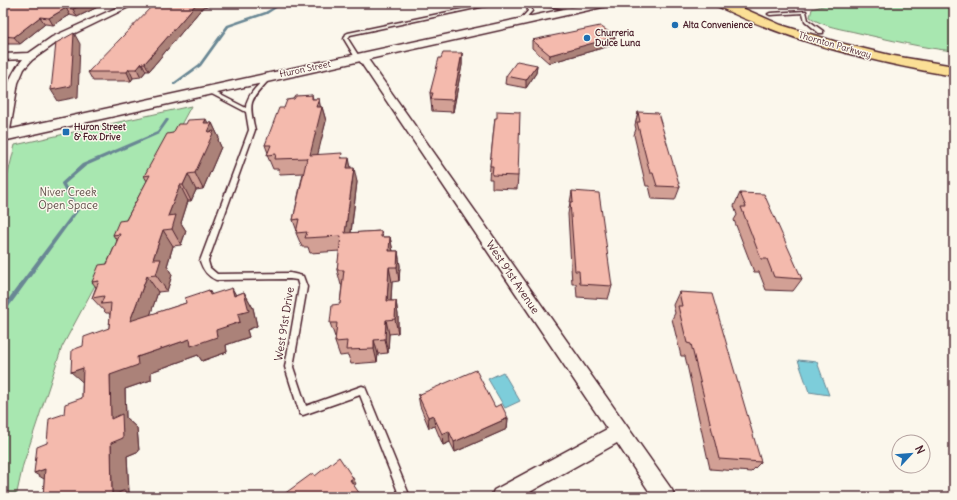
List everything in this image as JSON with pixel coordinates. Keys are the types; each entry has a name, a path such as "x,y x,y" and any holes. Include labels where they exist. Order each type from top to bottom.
{"main road":[{"name":"Huron Street","path":"3,136 608,3"},
{"name":"Thornton Parkway","path":"721,3 757,19 810,38 882,58 954,71"},
{"name":"Thornton Parkway","path":"743,3 821,32 874,45 954,60"}],"street":[{"path":"114,4 130,5"},
{"path":"3,136 15,79 20,68 31,56 57,40 130,5"},
{"path":"3,57 31,56"},
{"name":"West 91st Avenue","path":"360,57 665,497"},
{"path":"501,497 619,432"}],"lane":[{"path":"360,57 346,39 348,34 497,3"},
{"path":"520,22 530,11 529,3 579,9"},
{"path":"209,90 247,111 247,102 269,77"},
{"name":"West 91st Drive","path":"247,111 252,130 204,261 207,270 216,276 290,276 300,278 303,287 289,367 303,411 362,390 405,497"}],"green space":[{"path":"833,3 954,3 954,51 918,46 840,29 821,23 810,17 812,9"},
{"name":"Niver Creek Open Space","path":"191,106 62,347 23,465 16,497 3,497 3,194 15,145"}],"water":[{"path":"798,360 817,362 829,395 809,392"},
{"path":"503,372 520,401 505,408 488,379"}],"building":[{"path":"3,3 86,3 73,9 66,8 49,18 40,17 14,37 3,36"},
{"path":"155,3 197,3 145,63 142,63 137,69 129,69 127,72 88,72"},
{"path":"600,26 615,37 550,55 532,40"},
{"path":"74,33 71,86 51,90 56,43"},
{"path":"443,53 462,53 453,100 431,99 433,93 430,93 439,58 441,58"},
{"path":"517,61 537,65 526,80 506,76"},
{"path":"312,95 312,99 319,99 316,107 322,107 310,155 342,153 341,158 349,158 347,168 354,168 345,233 381,231 381,237 390,237 389,251 398,251 397,267 389,267 387,301 396,301 395,319 386,320 385,339 374,340 374,349 346,350 347,341 335,342 337,323 330,323 332,305 340,304 344,270 337,270 341,236 305,238 307,232 296,233 299,219 293,220 307,158 275,159 276,154 267,155 271,145 265,145 279,108 284,108 287,100 294,99 296,96"},
{"path":"497,111 520,112 518,176 492,175 493,166 490,166"},
{"path":"638,112 658,113 680,187 657,186 653,173 650,173 637,122 640,122"},
{"path":"206,119 204,123 212,123 208,132 214,131 195,173 188,174 183,185 180,185 168,216 176,215 172,229 163,230 153,259 161,259 156,275 147,276 130,321 186,303 185,298 209,290 210,295 232,288 234,296 244,292 249,311 238,314 240,322 216,330 217,337 191,346 190,339 137,357 138,365 110,375 111,419 122,414 123,438 111,443 112,496 125,490 125,497 43,497 45,469 34,473 37,447 47,443 49,419 64,414 65,404 82,398 83,368 71,372 72,350 83,346 84,337 109,328 111,303 101,304 104,296 92,298 99,281 92,282 99,265 107,264 120,234 113,235 119,221 126,220 150,175 144,176 167,134 173,133 178,124 186,124 188,120"},
{"path":"572,191 599,193 612,286 580,284 579,271 575,271 570,202 573,202"},
{"path":"740,193 764,194 802,279 774,277 767,259 761,259 741,207 746,207"},
{"path":"679,292 712,294 761,462 719,459 691,344 687,343 678,306 682,306"},
{"path":"476,370 495,407 501,404 508,418 454,442 449,431 442,434 433,415 428,417 418,395"},
{"path":"339,457 353,478 350,480 362,497 280,497 313,473 315,476"}],"waterway":[{"path":"174,84 200,65 228,26 266,13 283,3"},
{"path":"3,310 77,210 63,184 84,165 158,133 167,120"}],"place":[{"name":"Alta Convenience","path":"675,25"},
{"name":"Churreria Dulce Luna","path":"587,38"},
{"name":"Huron Street & Fox Drive","path":"66,132"}]}
